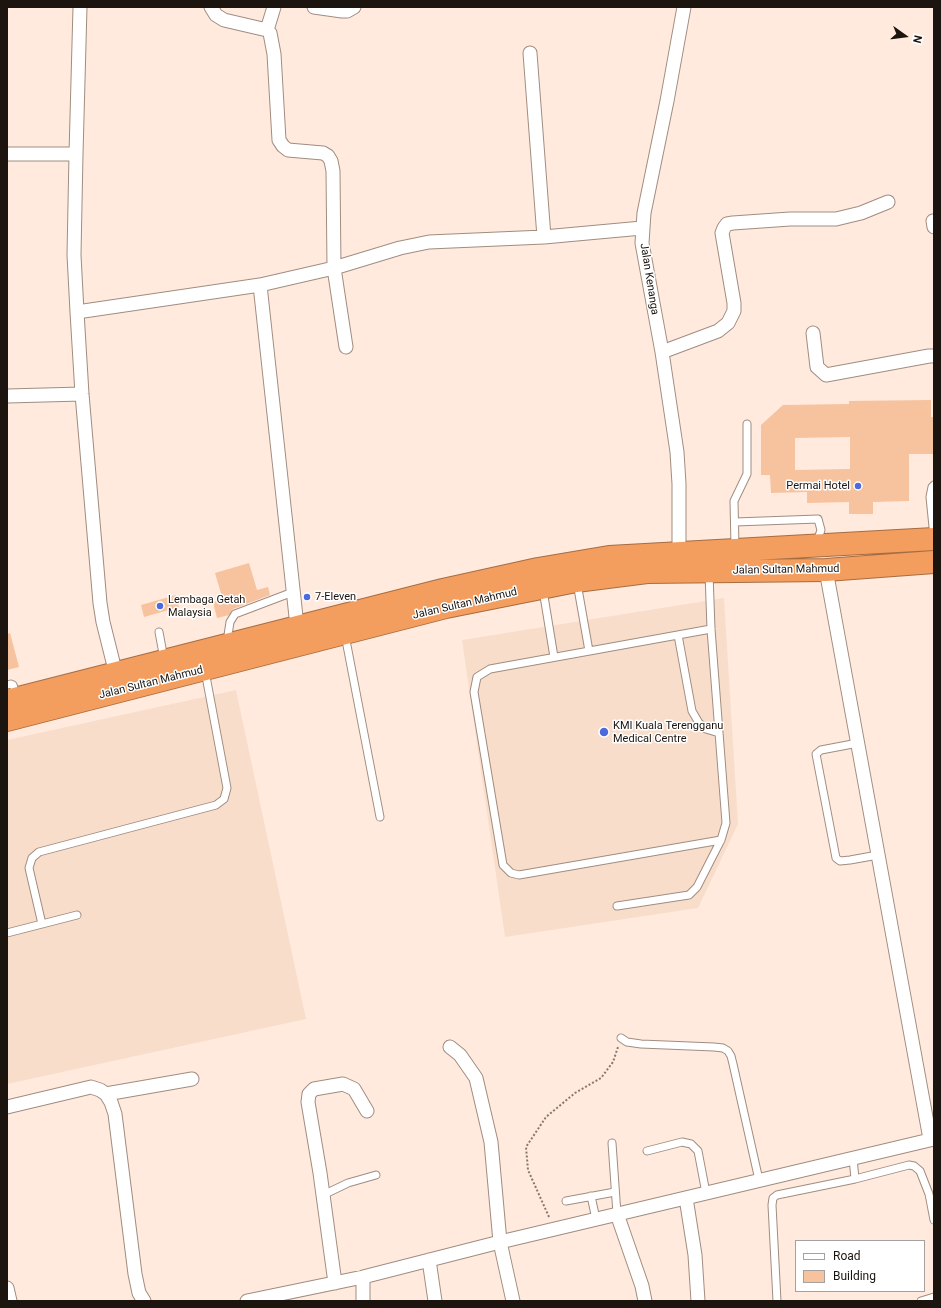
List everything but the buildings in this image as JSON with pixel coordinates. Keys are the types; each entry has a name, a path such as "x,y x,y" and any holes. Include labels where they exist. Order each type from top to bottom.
{"highway":[{"name":"Jalan Sultan Mahmud","path":"11,695 116,674 297,626 443,590 538,569 609,557 934,539"},
{"name":"Jalan Sultan Mahmud","path":"7,720 446,607 576,581 646,572 826,570 934,562"}],"street":[{"path":"80,7 74,255 77,312 82,394 100,603 103,622 116,674"},
{"path":"211,7 216,15 224,20 266,30 270,33 274,54 280,140 283,146 288,150 322,153 328,156 331,162 333,171 334,268 346,347"},
{"path":"266,30 274,7"},
{"path":"314,7 347,11 354,7"},
{"name":"Jalan Kenanga","path":"679,553 679,484 677,452 662,352 642,243 642,228 684,7"},
{"path":"530,53 544,237"},
{"path":"7,154 76,154"},
{"path":"662,352 718,331 728,323 734,311 734,303 722,233 727,224 790,219 836,219 862,213 888,202"},
{"path":"77,312 260,285 334,268 400,248 429,242 544,237 642,228"},
{"path":"260,285 297,626"},
{"path":"813,333 817,367 826,375 934,356"},
{"path":"7,396 82,394"},
{"path":"250,1301 363,1277 500,1242 932,1139 826,570"},
{"path":"450,1047 460,1055 476,1078 491,1142 500,1242 513,1301"},
{"path":"106,1094 192,1079"},
{"path":"335,1283 308,1102 310,1094 314,1089 343,1084 354,1089 368,1111"},
{"path":"7,1108 91,1087 106,1094 111,1102 115,1114 135,1274 139,1293 144,1301"},
{"path":"686,1198 695,1255 698,1301"},
{"path":"617,1214 642,1286 645,1301"},
{"path":"429,1260 435,1301"},
{"path":"363,1277 363,1301"},
{"path":"7,1288 10,1301"}],"lane":[{"path":"734,550 734,501 747,474 747,424"},
{"path":"934,485 930,496 934,539"},
{"path":"735,522 818,519 821,530 819,536 810,546"},
{"path":"617,906 689,895 697,887 720,840 726,823 708,571"},
{"path":"576,581 589,651"},
{"path":"542,587 554,657"},
{"path":"227,644 230,622 235,614 293,592"},
{"path":"711,629 490,669 477,677 474,692 503,865 511,873 519,875 720,840"},
{"path":"159,632 165,661"},
{"path":"345,633 380,817"},
{"path":"678,635 692,711 699,723 706,729 719,733"},
{"path":"42,924 29,868 32,858 39,852 216,805 224,799 227,788 204,669"},
{"path":"858,743 821,750 816,754 836,858 840,861 845,861 878,855"},
{"path":"7,933 77,915"},
{"path":"621,1038 627,1042 641,1044 714,1047 723,1048 728,1051 733,1064 759,1180"},
{"path":"647,1151 682,1142 691,1144 698,1151 706,1193"},
{"path":"612,1143 617,1214"},
{"path":"853,1158 855,1179"},
{"path":"777,1301 772,1205 773,1198 777,1195 855,1179 909,1165 914,1166 920,1171 929,1194 934,1220"},
{"path":"323,1195 348,1183 376,1175"},
{"path":"566,1202 615,1192"},
{"path":"591,1196 596,1219"},
{"path":"921,1301 934,1297"}],"path":[{"path":"554,1229 528,1170 526,1147 546,1117 575,1093 601,1078 607,1072 621,1038"}],"shaded area":[{"name":"KMI Kuala Terengganu Medical Centre","path":"724,598 738,824 698,908 505,937 462,640"},
{"path":"236,690 306,1019 7,1084 7,740"}],"place":[{"name":"Permai Hotel","path":"858,486"},
{"name":"7-Eleven","path":"307,597"},
{"name":"Lembaga Getah Malaysia","path":"160,606"},
{"name":"KMI Kuala Terengganu Medical Centre","path":"604,732"}]}
